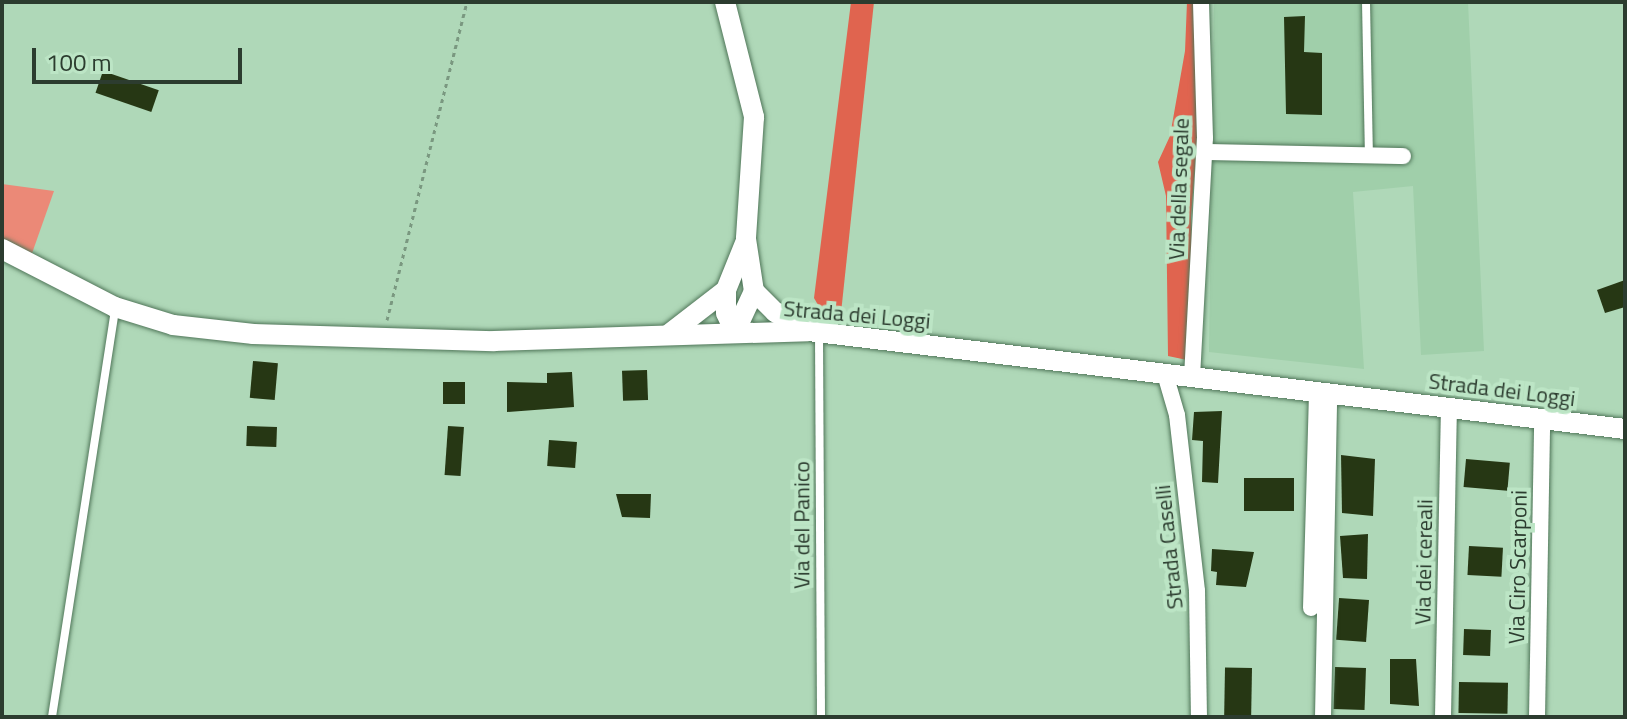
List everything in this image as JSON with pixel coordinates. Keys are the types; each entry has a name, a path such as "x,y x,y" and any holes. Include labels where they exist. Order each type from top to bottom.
{"street":[{"path":"725,2 754,117 746,239 754,291 735,332"},
{"name":"Via della segale","path":"1192,377 1204,152 1201,2"},
{"path":"1204,152 1403,156"},
{"path":"735,332 726,313 726,290 746,239"},
{"name":"Strada dei Loggi","path":"2,249 115,307 173,325 253,334 494,341 814,332 1625,429"},
{"path":"669,334 726,290"},
{"path":"754,291 775,312 814,332"},
{"name":"Strada Caselli","path":"1165,374 1177,415 1197,591 1199,717"},
{"path":"1311,608 1323,392"},
{"path":"1323,392 1323,717"},
{"name":"Via dei cereali","path":"1443,717 1449,407"},
{"name":"Via Ciro Scarponi","path":"1537,717 1542,418"}],"lane":[{"path":"1366,2 1369,155"},
{"path":"52,717 115,307"},
{"name":"Via del Panico","path":"814,332 821,717"}],"path":[{"path":"388,338 387,319 467,2"}],"shaded area":[{"path":"851,2 874,2 841,313 825,317 814,298"},
{"path":"1187,2 1208,2 1191,217 1194,308 1187,360 1168,356 1166,196 1158,162 1170,136 1185,51"},
{"path":"1214,2 1468,2 1484,351 1421,355 1413,186 1353,192 1364,369 1209,352"},
{"path":"2,184 54,191 30,259 2,243"}],"building":[{"path":"1305,16 1304,52 1322,53 1322,115 1286,114 1284,17"},
{"path":"103,71 159,90 151,112 96,93"},
{"path":"1625,280 1625,307 1605,313 1597,290"},
{"path":"253,361 278,363 275,400 250,398"},
{"path":"647,370 648,400 623,401 622,371"},
{"path":"572,372 574,407 507,412 507,382 547,383 547,373"},
{"path":"443,382 465,382 465,404 443,404"},
{"path":"1222,411 1218,483 1202,482 1203,441 1192,440 1194,412"},
{"path":"247,426 277,427 276,447 246,446"},
{"path":"448,426 464,427 461,476 445,475"},
{"path":"549,440 577,442 575,468 547,466"},
{"path":"1341,455 1375,459 1373,516 1342,513"},
{"path":"1466,459 1510,463 1507,491 1464,487"},
{"path":"1244,478 1294,478 1294,511 1244,511"},
{"path":"616,494 651,494 650,518 622,517"},
{"path":"1368,534 1367,579 1343,578 1340,536"},
{"path":"1469,546 1503,548 1501,577 1467,575"},
{"path":"1212,549 1254,552 1246,587 1216,585 1217,572 1211,571"},
{"path":"1339,598 1369,600 1366,642 1336,640"},
{"path":"1464,629 1491,630 1490,656 1463,655"},
{"path":"1390,659 1416,659 1419,706 1390,704"},
{"path":"1335,667 1366,668 1365,710 1334,709"},
{"path":"1225,668 1252,668 1251,717 1224,717"},
{"path":"1459,682 1508,683 1507,714 1458,713"}]}
